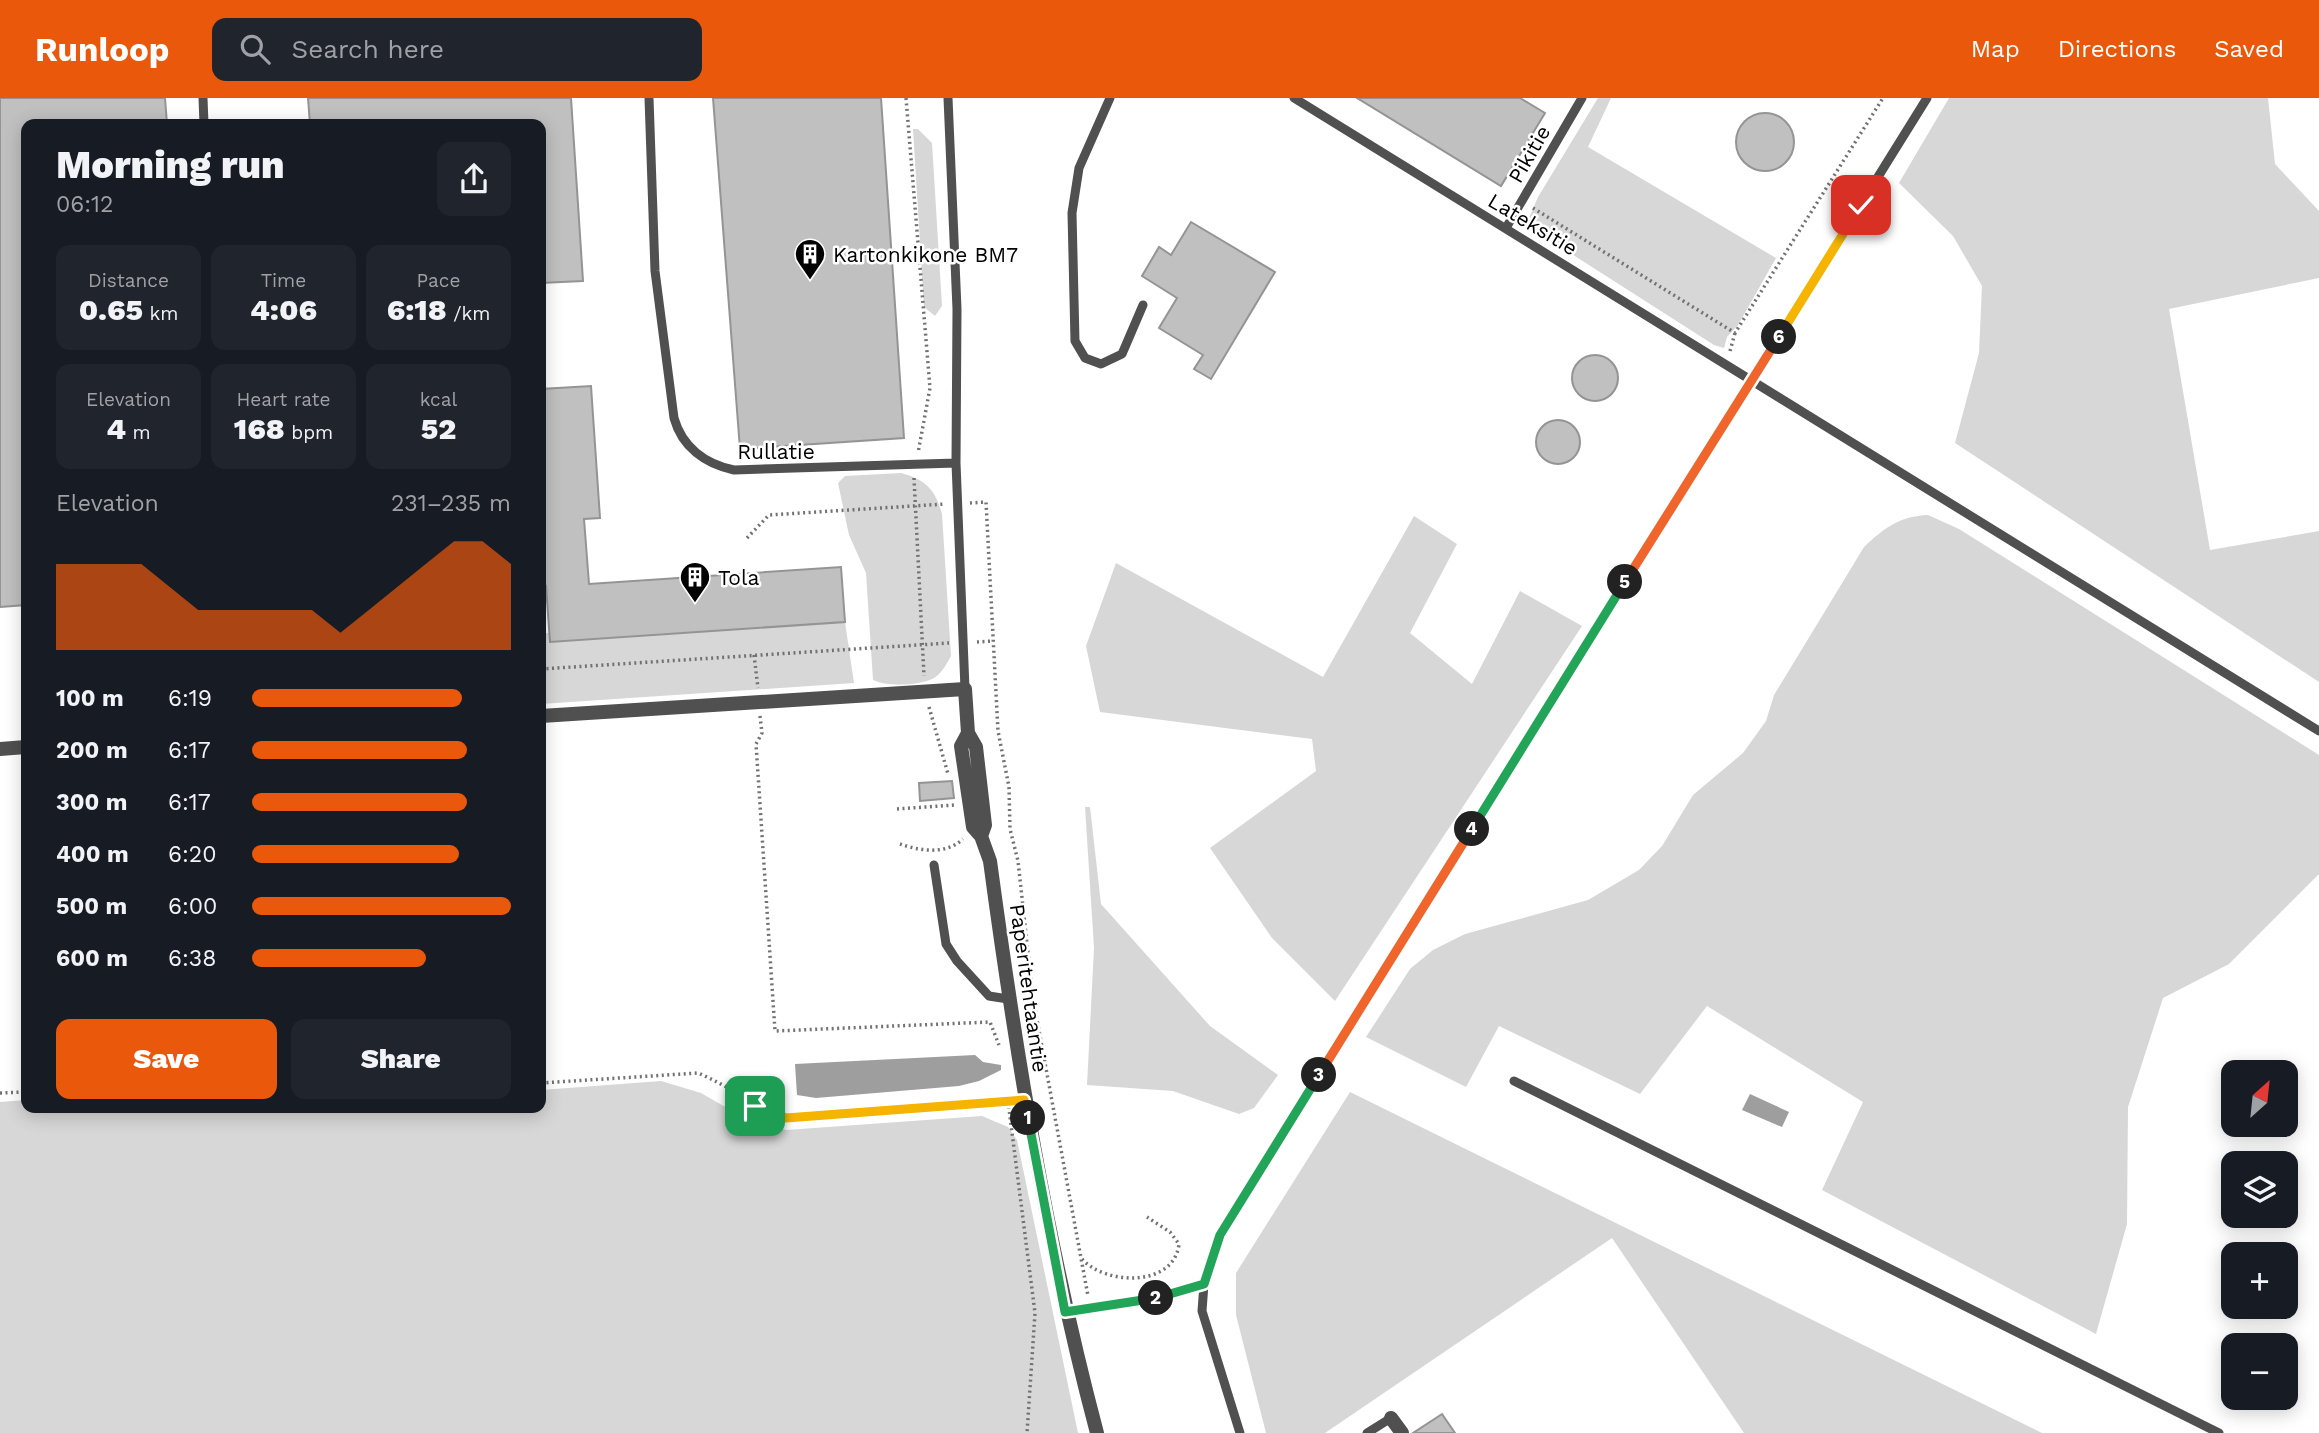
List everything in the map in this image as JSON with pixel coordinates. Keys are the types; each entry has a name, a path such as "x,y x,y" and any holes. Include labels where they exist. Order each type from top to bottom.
{"street":[{"path":"546,716 965,689"},
{"name":"Paperitehtaantie","path":"965,689 968,733 961,746 973,827 981,836 990,861 1024,1100 1065,1312 1097,1433"},
{"path":"0,749 21,747"},
{"path":"1391,1418 1402,1433"}],"lane":[{"path":"203,98 204,119"},
{"name":"Rullatie","path":"649,98 655,271 674,418 681,435 693,451 713,464 734,470 956,463"},
{"path":"948,98 957,309 956,463 965,689"},
{"path":"1111,98 1079,168 1072,213 1075,341 1085,358 1101,364 1122,354 1143,305"},
{"name":"Lateksitie","path":"1294,98 2319,731"},
{"name":"Pikitie","path":"1506,228 1582,98"},
{"path":"1240,1433 1202,1311 1204,1284 1220,1235 1927,98"},
{"path":"934,865 947,944 957,961 989,996 1008,999"},
{"path":"1514,1081 2219,1433"},
{"path":"1065,1312 1159,1297 1204,1284"},
{"path":"1367,1433 1391,1418"}],"path":[{"path":"1726,363 1735,333 1883,98"},
{"path":"1519,206 1535,208 1735,333"},
{"path":"546,669 993,641"},
{"path":"757,744 775,1031 990,1022 1001,1057"},
{"path":"898,809 960,805"},
{"path":"900,844 918,851 954,848 963,839"},
{"path":"546,1083 698,1073 721,1082 755,1106 786,1118 1024,1100"},
{"path":"1006,1090 1011,1149 1035,1313 1027,1433"},
{"path":"0,1093 21,1092"},
{"path":"1080,1257 1089,1267 1108,1276 1146,1276 1162,1270 1178,1253 1179,1244 1170,1232 1147,1217"}],"shaded area":[{"path":"1598,98 1611,98 1588,147 1776,258 1738,325 1727,337 1724,348 1714,345 1531,228 1529,218 1538,197"},
{"path":"1949,98 2268,98 2275,164 2319,211 2319,278 2169,309 2210,550 2319,531 2319,682 1955,443 1979,353 1982,286 1953,236 1899,183"},
{"path":"913,129 918,129 932,143 942,306 935,316 924,307"},
{"path":"901,473 923,482 933,492 942,514 951,656 934,678 920,683 894,685 873,680 866,573 849,535 838,483 845,476"},
{"path":"1928,515 1959,529 2319,755 2319,874 2229,964 2163,998 2128,1107 2127,1224 2096,1334 1822,1190 1863,1102 1707,1006 1640,1094 1499,1026 1466,1087 1366,1037 1410,969 1433,950 1465,934 1588,900 1639,870 1662,846 1693,795 1743,753 1766,721 1774,695 1864,547 1893,524"},
{"path":"1414,516 1457,544 1410,633 1472,684 1520,591 1582,626 1335,1001 1272,938 1210,848 1316,771 1312,739 1100,712 1086,646 1116,563 1323,677"},
{"path":"845,622 854,683 546,704 546,633 549,633 550,642"},
{"path":"1085,807 1090,807 1101,904 1210,1026 1278,1075 1254,1108 1239,1114 1173,1091 1087,1085 1094,948"},
{"path":"975,1055 983,1062 1001,1065 1001,1070 979,1081 959,1086 816,1098 797,1095 795,1064"},
{"path":"661,1081 701,1093 741,1116 786,1130 982,1116 1008,1127 1017,1140 1078,1433 0,1433 0,1102 21,1100 21,1113 546,1113 546,1090"},
{"path":"1350,1092 2042,1433 1744,1433 1612,1238 1325,1433 1266,1433 1236,1315 1236,1273"},
{"path":"1750,1094 1789,1112 1782,1127 1742,1110"}],"building":[{"path":"0,98 165,98 167,119 21,119 21,605 0,607"},
{"path":"308,98 571,98 583,281 546,283 546,119 310,119"},
{"name":"Kartonkikone BM7","path":"713,98 881,98 904,438 740,449"},
{"path":"1357,98 1520,98 1545,113 1501,186"},
{"path":"1759,113 1771,113 1786,121 1794,136 1794,148 1786,163 1771,171 1759,171 1744,163 1736,148 1736,136 1744,121"},
{"path":"1191,222 1275,272 1211,379 1194,369 1203,355 1159,328 1177,298 1142,276 1159,247 1171,255"},
{"path":"1595,355 1611,362 1618,378 1611,394 1595,401 1579,394 1572,378 1579,362"},
{"name":"Tola","path":"591,386 600,518 584,519 589,584 841,567 845,622 550,642 546,586 546,389"},
{"path":"1558,420 1567,421 1574,426 1579,433 1579,451 1574,458 1567,463 1558,464 1549,463 1542,458 1537,451 1536,442 1537,433 1542,426 1549,421"},
{"path":"952,781 954,798 920,801 919,783"},
{"path":"1442,1414 1455,1433 1413,1433"}],"place":[{"name":"Kartonkikone BM7","path":"810,281"},
{"name":"Tola","path":"695,604"}],"route":[{"path":"755,1106 786,1118 1024,1100 1065,1312 1159,1297 1204,1284 1220,1235 1861,205"}]}
